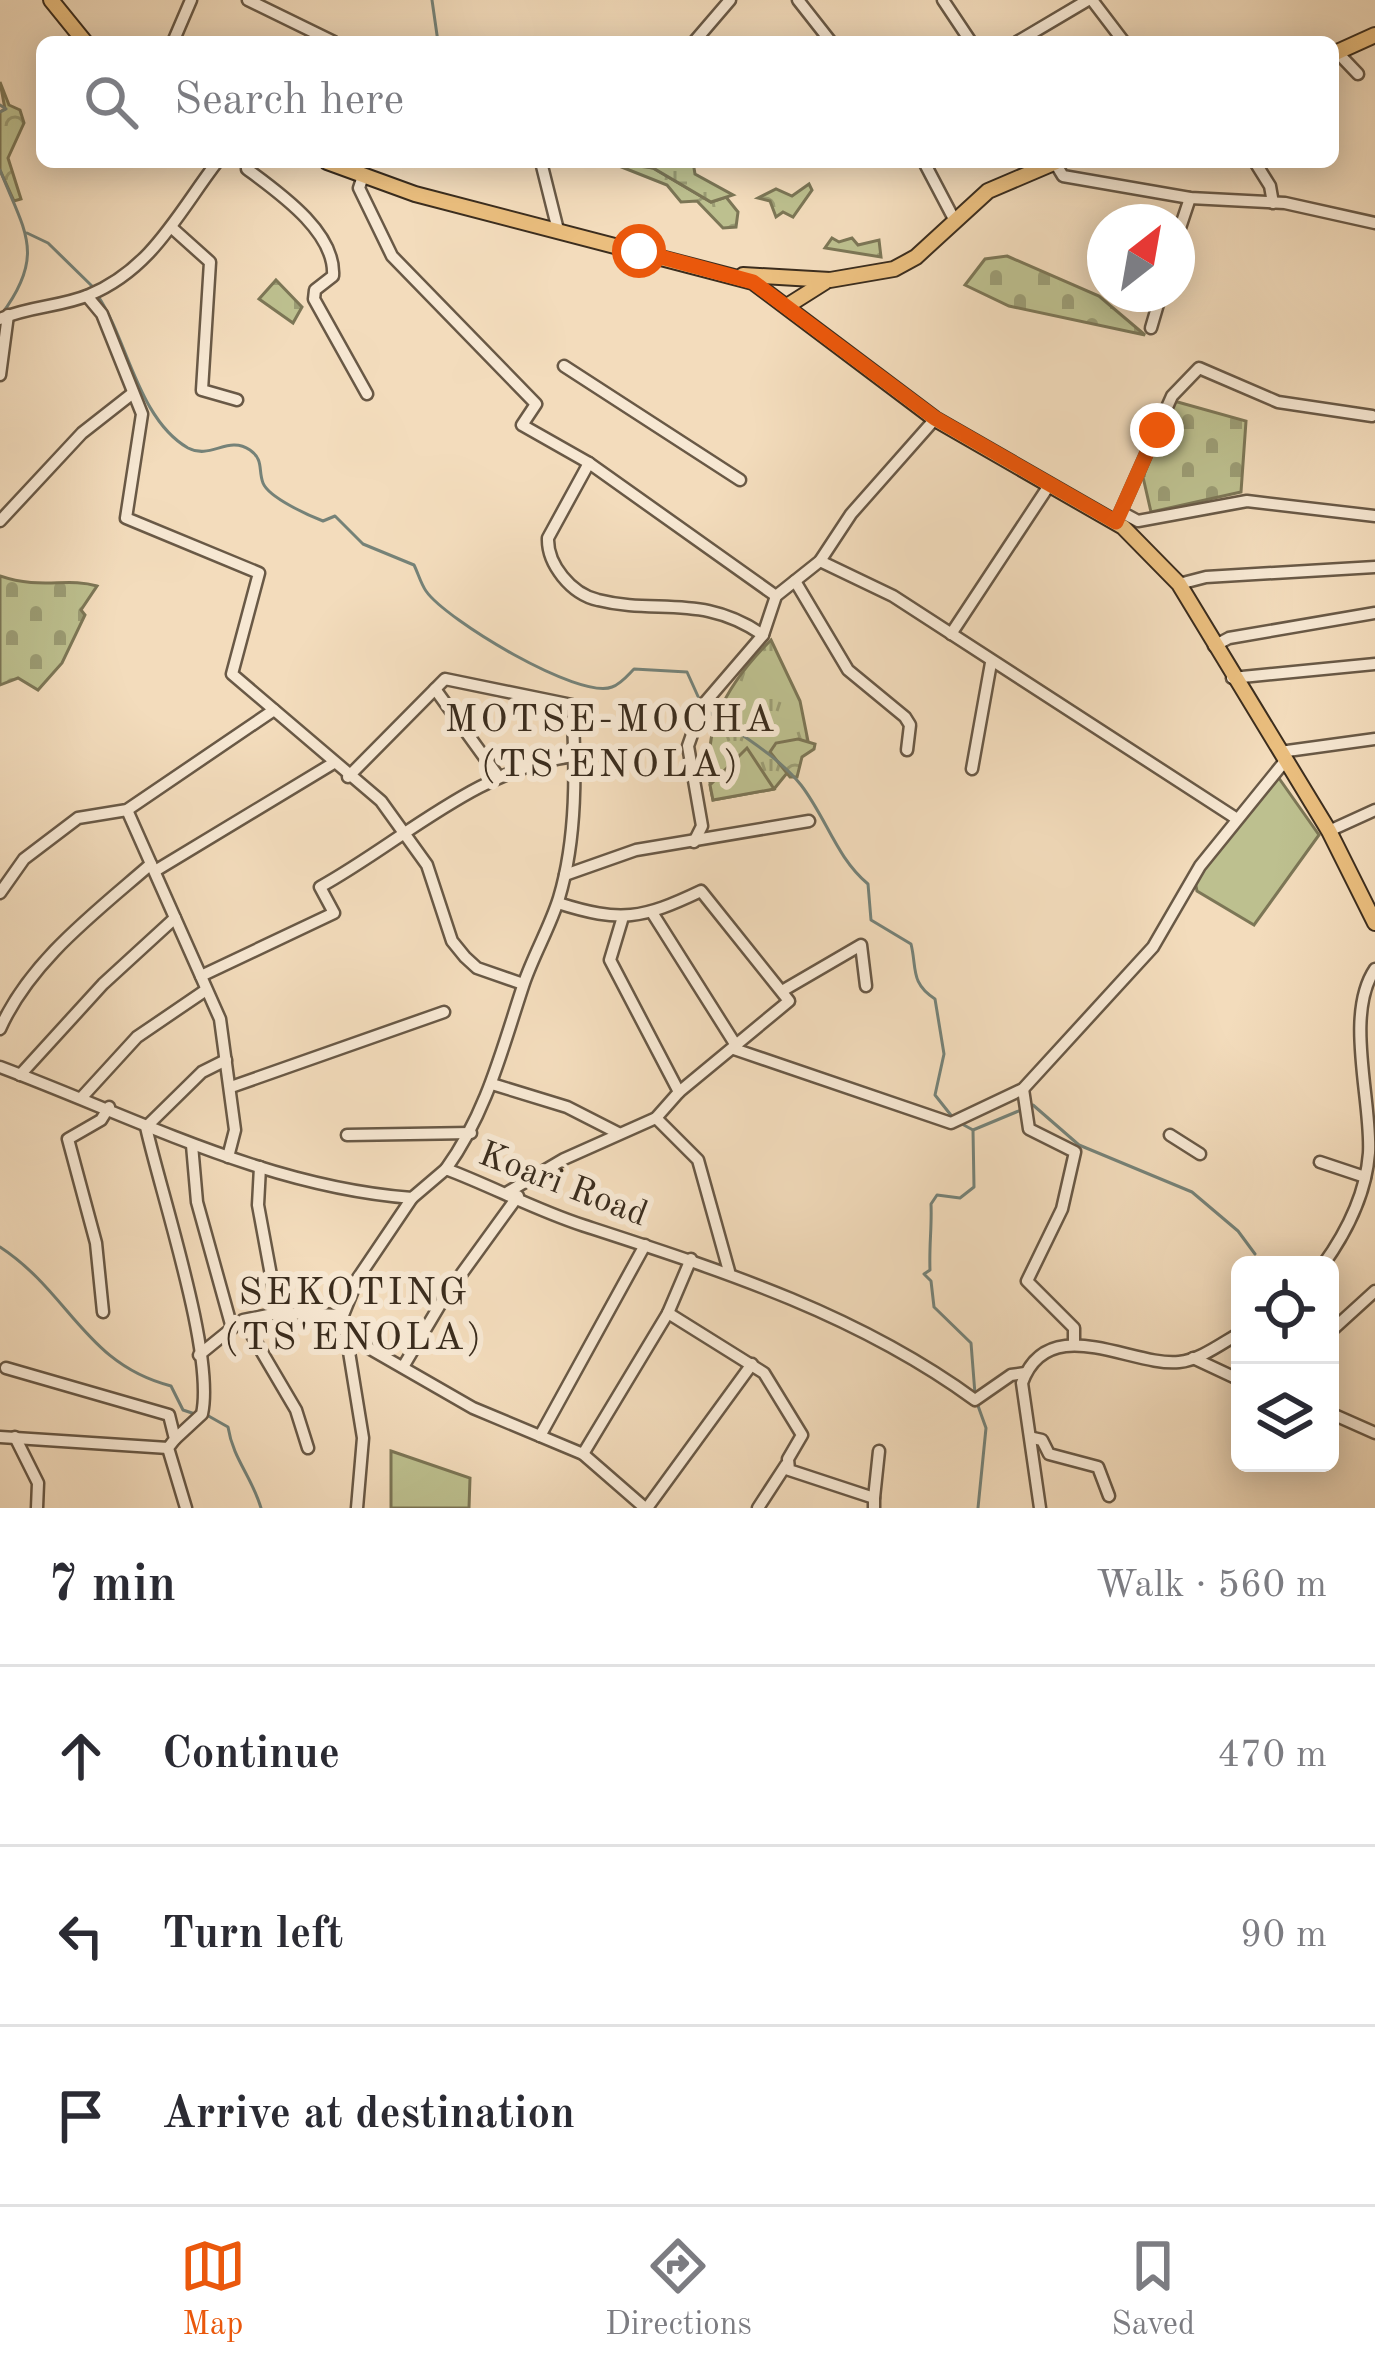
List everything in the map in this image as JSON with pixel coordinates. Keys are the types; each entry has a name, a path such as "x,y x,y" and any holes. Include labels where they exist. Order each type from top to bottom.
{"main road":[{"path":"51,0 80,36"},
{"path":"1339,51 1375,35"},
{"path":"342,168 733,274 830,280 894,269 916,257 988,191 1042,168"},
{"path":"733,274 781,302 935,418 1119,518 1179,584 1329,831 1375,922"},
{"path":"781,302 806,279"},
{"path":"781,302 830,280"}],"street":[{"path":"176,36 191,0"},
{"path":"248,0 322,36"},
{"path":"699,36 730,0"},
{"path":"799,0 827,36"},
{"path":"943,0 967,36"},
{"path":"1027,36 1090,0 1119,36"},
{"path":"1339,57 1358,74"},
{"path":"0,375 4,317 31,305 94,292 148,260 213,168"},
{"path":"247,168 309,223 327,249 333,276 315,290 314,298 368,394"},
{"path":"542,168 558,230"},
{"path":"927,168 955,220"},
{"path":"1059,168 1063,176 1190,198 1273,203 1375,224"},
{"path":"1259,168 1270,186 1273,203"},
{"path":"363,176 358,188 392,256 536,404 522,424 589,463 776,596"},
{"path":"1188,204 1190,198"},
{"path":"171,227 210,262 202,390 237,400"},
{"path":"94,292 142,414 126,518 259,573 232,674 332,764 381,801 427,865 452,941 477,968 524,984"},
{"path":"1151,328 1156,312"},
{"path":"564,366 740,480"},
{"path":"1372,416 1278,402 1199,368 1172,396 1119,518 1138,521 1246,501 1375,516"},
{"path":"0,521 82,433 134,393"},
{"path":"694,842 702,826 688,760 690,734 721,679 763,635 776,596 820,561 850,514 935,418"},
{"path":"589,463 548,538 548,550 568,582 595,600 712,611 763,635"},
{"path":"951,634 1050,484"},
{"path":"820,561 877,587 1234,818"},
{"path":"1179,584 1206,577 1375,567"},
{"path":"795,581 848,670 905,717 910,725 907,750"},
{"path":"1214,646 1229,638 1375,614"},
{"path":"972,769 991,663"},
{"path":"1232,678 1375,664"},
{"path":"348,777 435,689 451,679 572,705 574,755 565,875 558,903 524,984 492,1084 471,1133 446,1169"},
{"path":"435,689 498,776"},
{"path":"0,893 24,859 78,818 127,810 274,710"},
{"path":"653,914 735,1048 951,1123 1023,1089 1153,947 1234,818 1282,756 1375,739"},
{"path":"201,976 334,913 320,887 498,776 537,760 574,755"},
{"path":"0,1029 21,989 153,867 332,764"},
{"path":"127,810 220,1019 236,1130 228,1157"},
{"path":"1329,831 1375,810"},
{"path":"565,875 636,850 809,821"},
{"path":"403,1367 513,1194 618,1133 656,1118 679,1092 789,1000 701,891 653,914 622,920 558,903"},
{"path":"20,1075 103,984 175,918"},
{"path":"622,920 610,960 679,1092"},
{"path":"782,991 861,945 866,986"},
{"path":"1328,1256 1354,1212 1365,1177 1369,1141 1361,1081 1363,1024 1367,985 1375,969"},
{"path":"82,1096 137,1037 206,990"},
{"path":"231,1087 443,1012"},
{"path":"146,1127 176,1094 226,1060"},
{"path":"0,1067 228,1157 343,1192 412,1198"},
{"path":"492,1084 567,1107 618,1133"},
{"path":"1023,1089 1029,1129 1075,1151 1062,1209 1027,1281 1074,1328 1074,1344"},
{"path":"103,1312 96,1243 68,1139 101,1120 109,1107"},
{"path":"656,1118 698,1160 729,1271"},
{"path":"146,1127 199,1355 204,1406 172,1444"},
{"path":"347,1135 471,1133"},
{"path":"1170,1136 1200,1154"},
{"path":"192,1145 196,1202 238,1324 296,1410 308,1448"},
{"path":"1320,1162 1365,1177"},
{"path":"260,1167 258,1204 278,1313"},
{"name":"Koari Road","path":"343,1315 358,1278 412,1198 446,1169 574,1223 729,1271 876,1339 975,1400 1011,1375 1025,1373"},
{"path":"540,1436 645,1245"},
{"path":"583,1454 668,1313 692,1259"},
{"path":"1339,1324 1375,1292"},
{"path":"199,1355 238,1324 278,1313 343,1315 363,1438 357,1508"},
{"path":"668,1313 764,1373 799,1425 800,1441 758,1508"},
{"path":"346,1335 473,1408 583,1454 646,1508 752,1364"},
{"path":"1193,1358 1231,1338"},
{"path":"1040,1508 1023,1392 1025,1373 1074,1344 1148,1359 1193,1358 1231,1376"},
{"path":"6,1368 169,1415 186,1508"},
{"path":"1339,1416 1375,1432"},
{"path":"0,1437 172,1444"},
{"path":"15,1437 38,1483 38,1508"},
{"path":"1033,1438 1042,1440 1049,1454 1098,1467 1109,1496"},
{"path":"786,1465 795,1475 874,1503 879,1451"}],"green space":[{"path":"0,82 9,105 20,110 24,123 8,158 21,199 14,201 0,170 0,112 5,109"},
{"path":"624,168 653,168 711,202 726,197 738,212 736,227 723,228 697,201 681,202 667,185"},
{"path":"653,168 694,168 695,174 733,195 711,202"},
{"path":"809,184 812,190 793,217 783,212 776,217 770,201 758,198 776,189 792,196"},
{"path":"832,238 839,242 852,238 858,245 879,240 881,257 825,248"},
{"path":"1007,256 1087,291 1087,312 1118,312 1145,335 1009,306 965,285 985,259"},
{"path":"276,280 302,307 293,323 259,299"},
{"path":"1174,401 1246,421 1241,492 1151,512 1143,477"},
{"path":"0,576 97,586 81,610 85,615 62,663 38,690 18,678 0,685"},
{"path":"771,640 800,701 809,746 774,789 713,800 709,754 719,713 740,676"},
{"path":"798,739 815,744 814,749 802,757 797,777 790,777 770,752 776,743"},
{"path":"747,748 774,789 713,800 710,785"},
{"path":"1276,774 1319,835 1254,925 1197,891 1195,881"},
{"path":"391,1451 470,1478 469,1508 391,1508"}],"waterway":[{"path":"432,0 437,36"},
{"path":"0,105 6,109 0,112"},
{"path":"0,170 27,243 24,275 1,315"},
{"path":"27,233 48,243 94,288"},
{"path":"98,296 145,399 171,435 188,448 204,451 234,445 250,450 273,495 323,521 335,516 363,544 414,565 438,604 485,638 544,670 595,688 615,686 634,669 687,672 701,703"},
{"path":"706,710 768,754 801,785 848,862 868,884 871,920 911,944 918,981 935,999 944,1054 935,1095 954,1119"},
{"path":"973,1130 1033,1105 1079,1145 1192,1192 1238,1231 1255,1254"},
{"path":"962,1124 973,1130 974,1187 960,1198 937,1195 931,1204 930,1270 924,1274 931,1281 934,1307 971,1343 975,1394"},
{"path":"0,1247 24,1265 98,1344 142,1376 171,1386 183,1410 195,1414"},
{"path":"977,1403 986,1428 978,1508"},
{"path":"205,1414 228,1427 261,1508"}],"district":[{"name":"MOTSE-MOCHA (TS'ENOLA)","path":"611,740"},
{"name":"SEKOTING (TS'ENOLA)","path":"354,1312"}],"route":[{"path":"639,251 753,282 935,418 1116,522 1157,430"}]}
